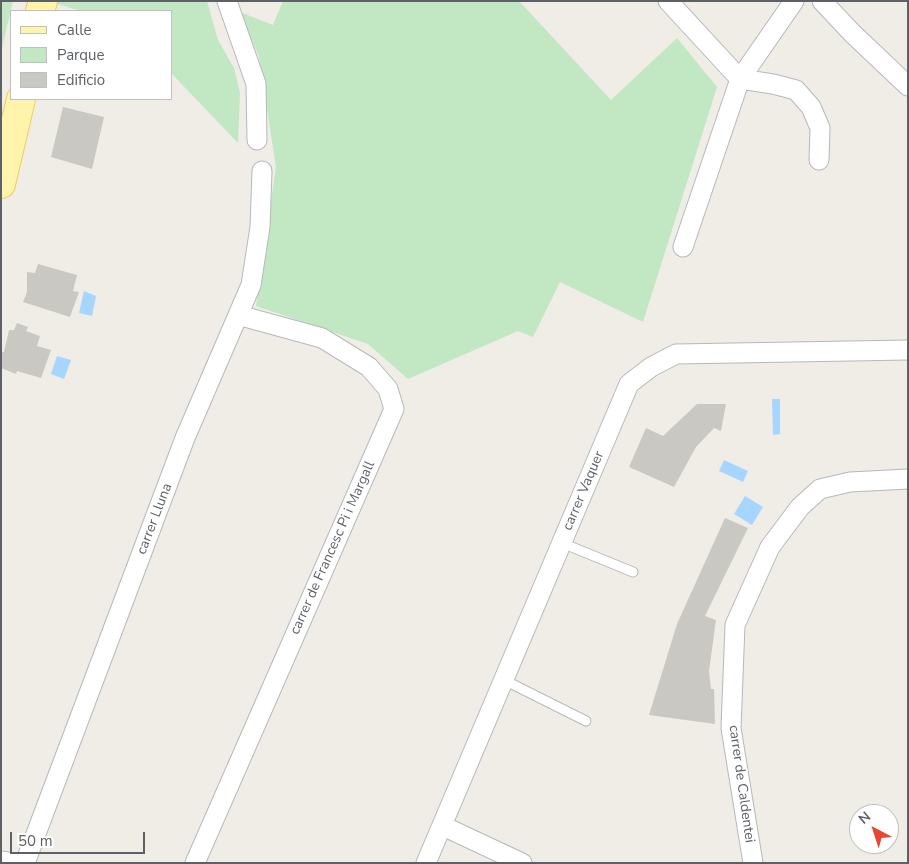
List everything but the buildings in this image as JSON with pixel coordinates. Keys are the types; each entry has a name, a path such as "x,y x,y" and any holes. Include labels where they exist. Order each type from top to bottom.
{"main road":[{"path":"1,184 21,100"}],"street":[{"path":"227,1 256,84 257,140"},
{"path":"668,1 740,79 796,90 810,107 820,128 819,160"},
{"path":"683,247 740,79 794,1"},
{"path":"822,1 852,34 908,86"},
{"name":"carrer Lluna","path":"25,863 185,438 251,285 260,228 262,171"},
{"name":"carrer de Francesc Pi i Margall","path":"195,863 394,409 388,390 369,366 322,338 238,315"},
{"name":"carrer Vaquer","path":"426,863 629,384 651,367 676,354 908,350"},
{"name":"carrer de Caldentei","path":"753,863 731,728 735,625 770,547 800,507 820,489 850,482 908,479"},
{"path":"442,826 522,863"},
{"path":"1,861 14,863"}],"lane":[{"path":"562,543 633,572"},
{"path":"504,680 586,721"}],"green space":[{"path":"1,1 13,1 10,10 1,52"},
{"path":"57,1 207,1 218,40 234,68 240,93 238,143 172,74 172,10 78,10 57,4"},
{"path":"283,1 519,1 611,100 677,38 717,87 643,322 560,282 533,337 518,331 408,379 368,344 256,306 276,167 259,57 240,12 273,25"}],"water":[{"path":"84,291 96,296 92,316 79,313"},
{"path":"57,356 71,360 64,379 51,374"},
{"path":"772,399 780,399 780,434 773,435"},
{"path":"724,460 748,471 743,482 719,471"},
{"path":"745,496 763,507 752,525 734,514"}]}
